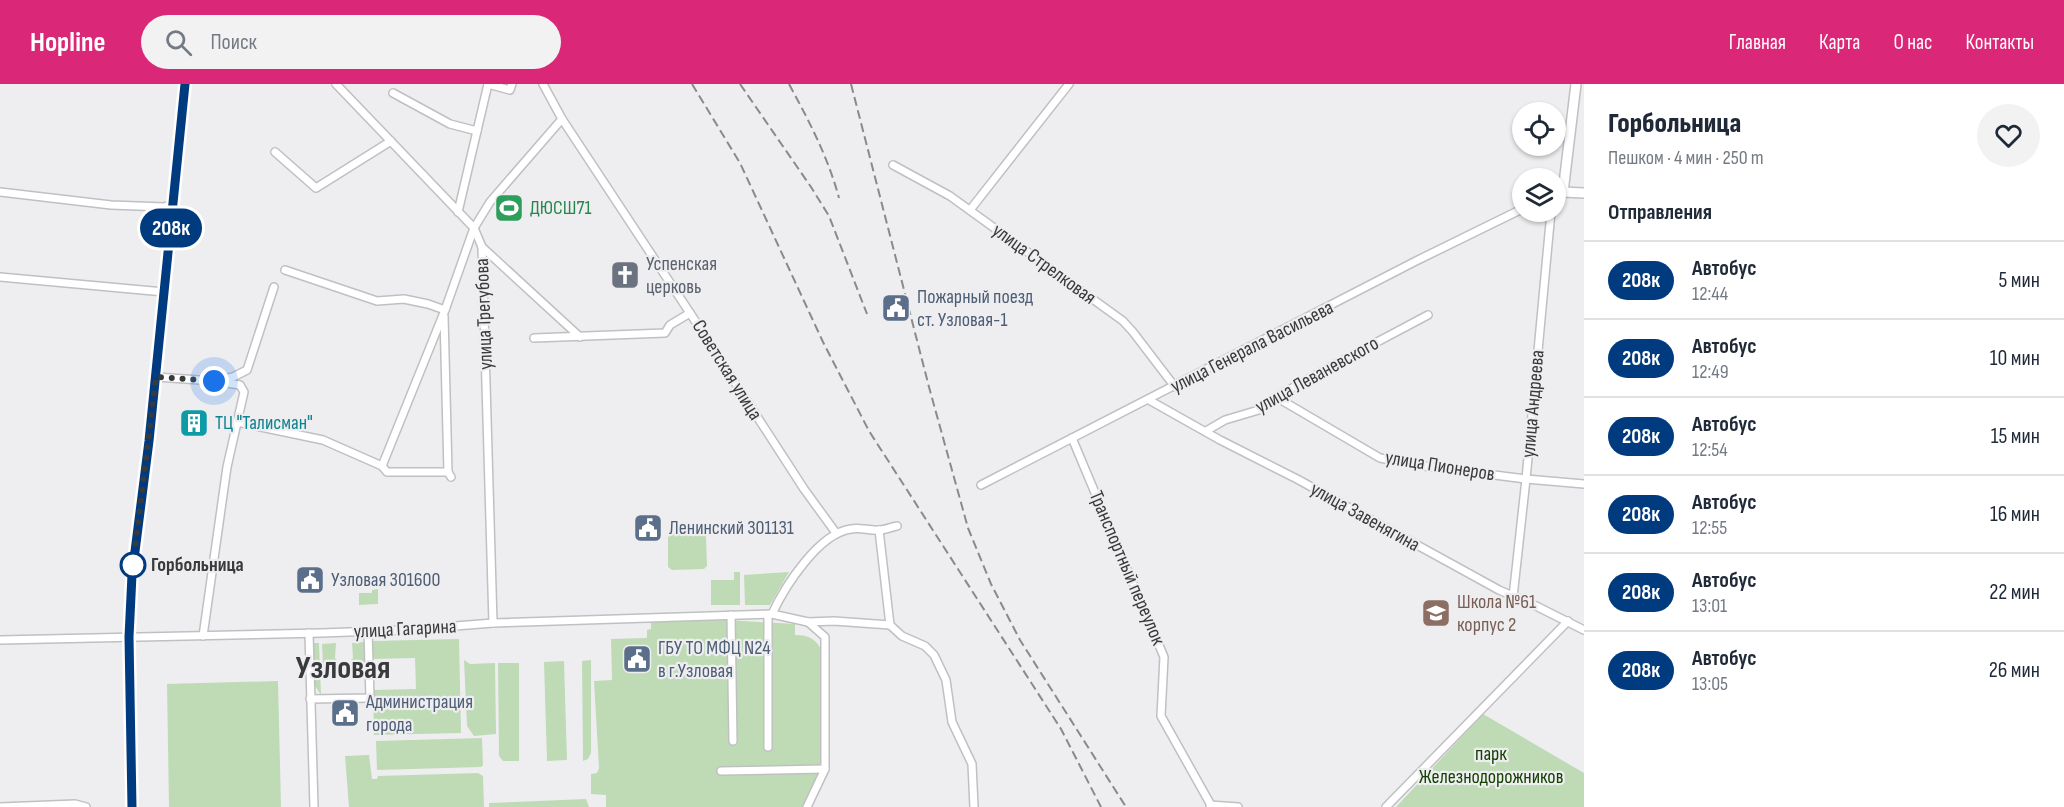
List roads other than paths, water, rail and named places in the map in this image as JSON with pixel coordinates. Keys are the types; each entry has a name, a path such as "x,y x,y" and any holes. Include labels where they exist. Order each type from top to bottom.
{"main road":[{"path":"132,807 129,637 132,575 156,377 185,84"},
{"path":"1563,168 1576,84"},
{"path":"1566,193 1584,193"}],"street":[{"path":"336,84 474,228 490,202 562,119"},
{"path":"459,212 488,84 510,90 512,84"},
{"name":"Советская улица","path":"543,84 562,119 810,499 836,533"},
{"path":"970,210 1069,84"},
{"path":"393,93 450,124 477,131"},
{"path":"275,152 316,188 391,141"},
{"name":"улица Стрелковая","path":"893,165 950,196 1123,321 1174,387"},
{"path":"0,192 111,205 164,207 173,204"},
{"name":"улица Генерала Васильева","path":"981,485 1512,214"},
{"name":"улица Андреева","path":"1513,597 1550,222"},
{"name":"улица Трегубова","path":"474,228 482,247 493,623"},
{"name":"улица Трегубова","path":"382,466 444,312 474,228"},
{"path":"482,247 580,337"},
{"path":"237,422 323,440 382,466 387,472 449,474 444,312 428,304 404,299 377,301 285,270"},
{"path":"0,276 164,292"},
{"path":"214,381 233,377 247,370 274,287"},
{"path":"534,338 665,333 670,325 690,313"},
{"name":"улица Леваневского","path":"1206,431 1225,420 1262,409 1276,397 1428,315"},
{"path":"156,377 240,385 244,392 227,467 203,636"},
{"name":"улица Пионеров","path":"1276,397 1380,458 1416,465 1584,484"},
{"name":"улица Завенягина","path":"1149,400 1513,597 1584,630"},
{"name":"Транспортный переулок","path":"1072,438 1164,657 1161,716 1211,806 1238,807"},
{"path":"768,747 770,615 780,597 800,569 836,533 853,528 879,530 897,526"},
{"path":"879,530 890,625 902,636 925,646 934,655 946,680 952,722 972,764 974,807"},
{"path":"731,615 733,741"},
{"name":"улица Гагарина","path":"0,640 368,631 493,623 731,615 770,615 808,622 834,621 890,625"},
{"path":"1386,807 1568,621"},
{"path":"807,807 825,769 825,637 808,622"},
{"path":"310,699 370,698 368,631"},
{"path":"309,633 314,807"},
{"path":"722,771 825,769"},
{"path":"0,807 75,804 86,807"}],"railway":[{"path":"692,84 740,163 823,342 869,431 1061,729 1101,807"},
{"path":"740,84 829,216 867,314"},
{"path":"789,84 824,154 839,198"},
{"path":"851,84 968,528 991,584 1020,640 1126,807"}],"place":[{"name":"ДЮСШ71","path":"509,208"},
{"name":"Успенская церковь","path":"625,275"},
{"name":"Пожарный поезд ст. Узловая-1","path":"896,308"},
{"name":"ТЦ \"Талисман\"","path":"194,423"},
{"name":"Ленинский 301131","path":"648,528"},
{"name":"Горбольница","path":"133,565"},
{"name":"Узловая 301600","path":"310,580"},
{"name":"Школа №61 корпус 2","path":"1436,613"},
{"name":"ГБУ ТО МФЦ N24 в г.Узловая","path":"637,659"},
{"name":"Администрация города","path":"345,713"}],"district":[{"name":"Узловая","path":"343,668"}],"park label":[{"name":"парк Железнодорожников","path":"1491,766"}]}
